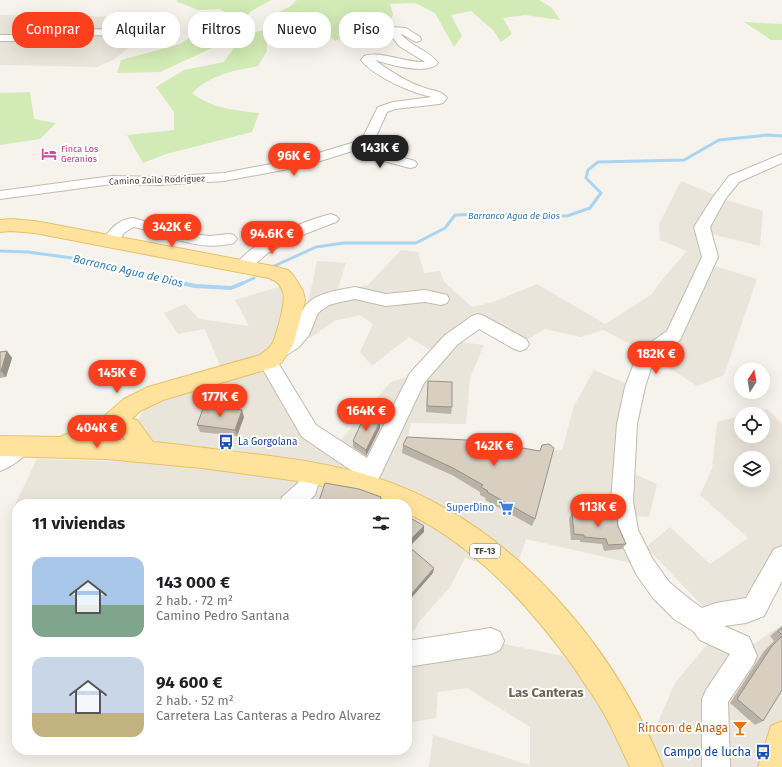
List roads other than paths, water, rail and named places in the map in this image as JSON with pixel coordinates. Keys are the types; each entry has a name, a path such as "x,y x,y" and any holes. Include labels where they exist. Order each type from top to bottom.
{"main road":[{"path":"0,226 24,226 264,269 281,275 286,280 293,292 294,308 273,356 168,389 146,399 114,439"},
{"name":"TF-13","path":"10,446 60,448 114,439 146,452 193,456 368,478 403,499"},
{"name":"TF-13","path":"412,504 439,518 477,544 514,575 546,608 581,652 611,696 647,767"},
{"path":"774,767 782,737"}],"street":[{"path":"410,164 377,155 360,145 370,136 382,110 393,106 440,100 441,98 438,95 411,88 390,77 367,60 372,56 423,66 430,65 432,63 430,60 403,44 392,30 402,30 416,38"},
{"path":"0,38 64,38 80,32 102,32"},
{"name":"Camino Zoilo Rodríguez","path":"0,195 112,180 159,181 224,177 304,162 360,145"},
{"path":"716,767 715,699 744,656 740,646 714,635 705,629 702,622 683,610 661,590 644,566 627,531 622,501 627,424 635,387 646,356 674,335 710,257 702,227 720,197 734,179 782,158"},
{"path":"243,266 252,255 273,243 331,219"},
{"path":"110,242 122,226 129,222 138,223 191,239 210,241 229,239"},
{"path":"441,299 425,296 386,300 355,293 339,296 323,302 312,310 303,330 294,342 273,356 309,432 368,478 417,378 451,340 478,320 520,344"},
{"path":"0,462 10,446"},
{"path":"295,499 307,488 311,472"},
{"path":"702,622 716,615 746,611 755,608 782,557"},
{"path":"412,653 491,641"}],"waterway":[{"name":"Barranco Agua de Dios","path":"272,267 316,247 344,243 416,243 445,228 455,215 485,214 567,216 590,208 601,193 586,178 588,170 598,162 684,160 719,140 768,135 782,136"},
{"name":"Barranco Agua de Dios","path":"0,251 28,252 79,259 118,270 150,275 182,283"},
{"name":"Barranco Agua de Dios","path":"241,284 254,278"},
{"name":"Barranco Agua de Dios","path":"182,283 195,286 231,288 243,283"}],"place":[{"name":"Finca Los Geranios","path":"49,154"},
{"name":"La Gorgolana","path":"226,442"},
{"name":"SuperDino","path":"506,508"},
{"name":"Rincon de Anaga","path":"740,728"},
{"name":"Campo de lucha","path":"763,752"}],"district":[{"name":"Las Canteras","path":"546,692"}]}
